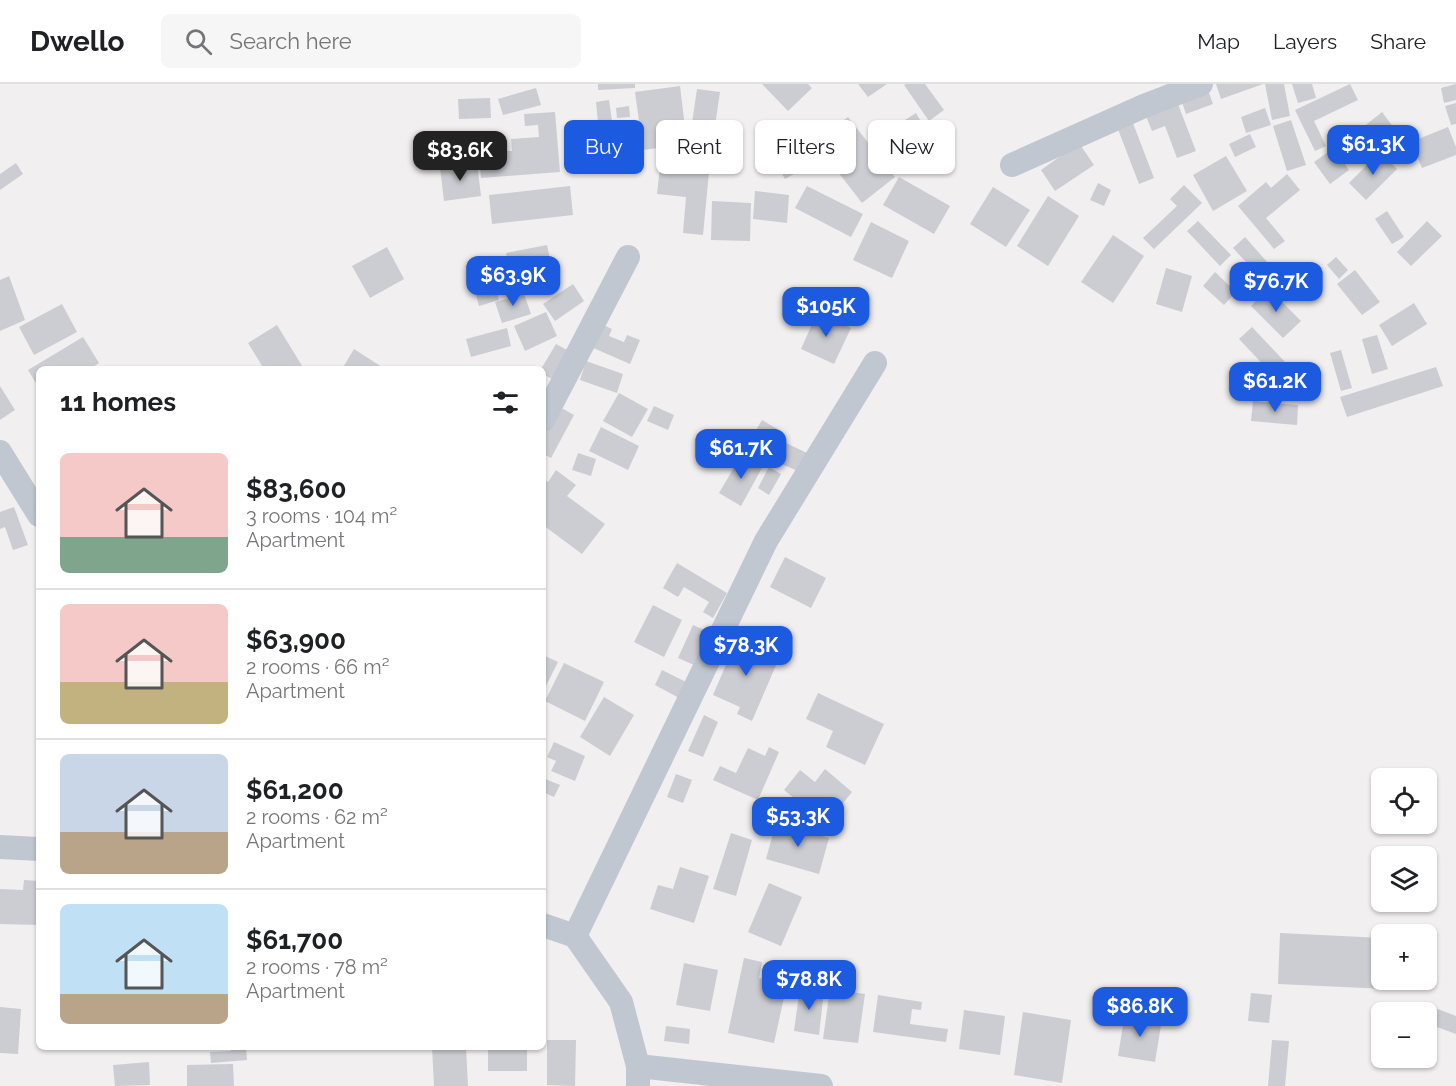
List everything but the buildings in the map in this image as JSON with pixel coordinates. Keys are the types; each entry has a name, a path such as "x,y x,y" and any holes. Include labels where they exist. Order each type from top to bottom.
{"street":[{"path":"1012,165 1144,106 1201,84"},
{"path":"546,414 628,257"},
{"path":"575,936 765,541 875,363"},
{"path":"0,452 36,510"},
{"path":"0,847 36,849"},
{"path":"546,926 575,936 621,1002 638,1076 821,1086"}]}
